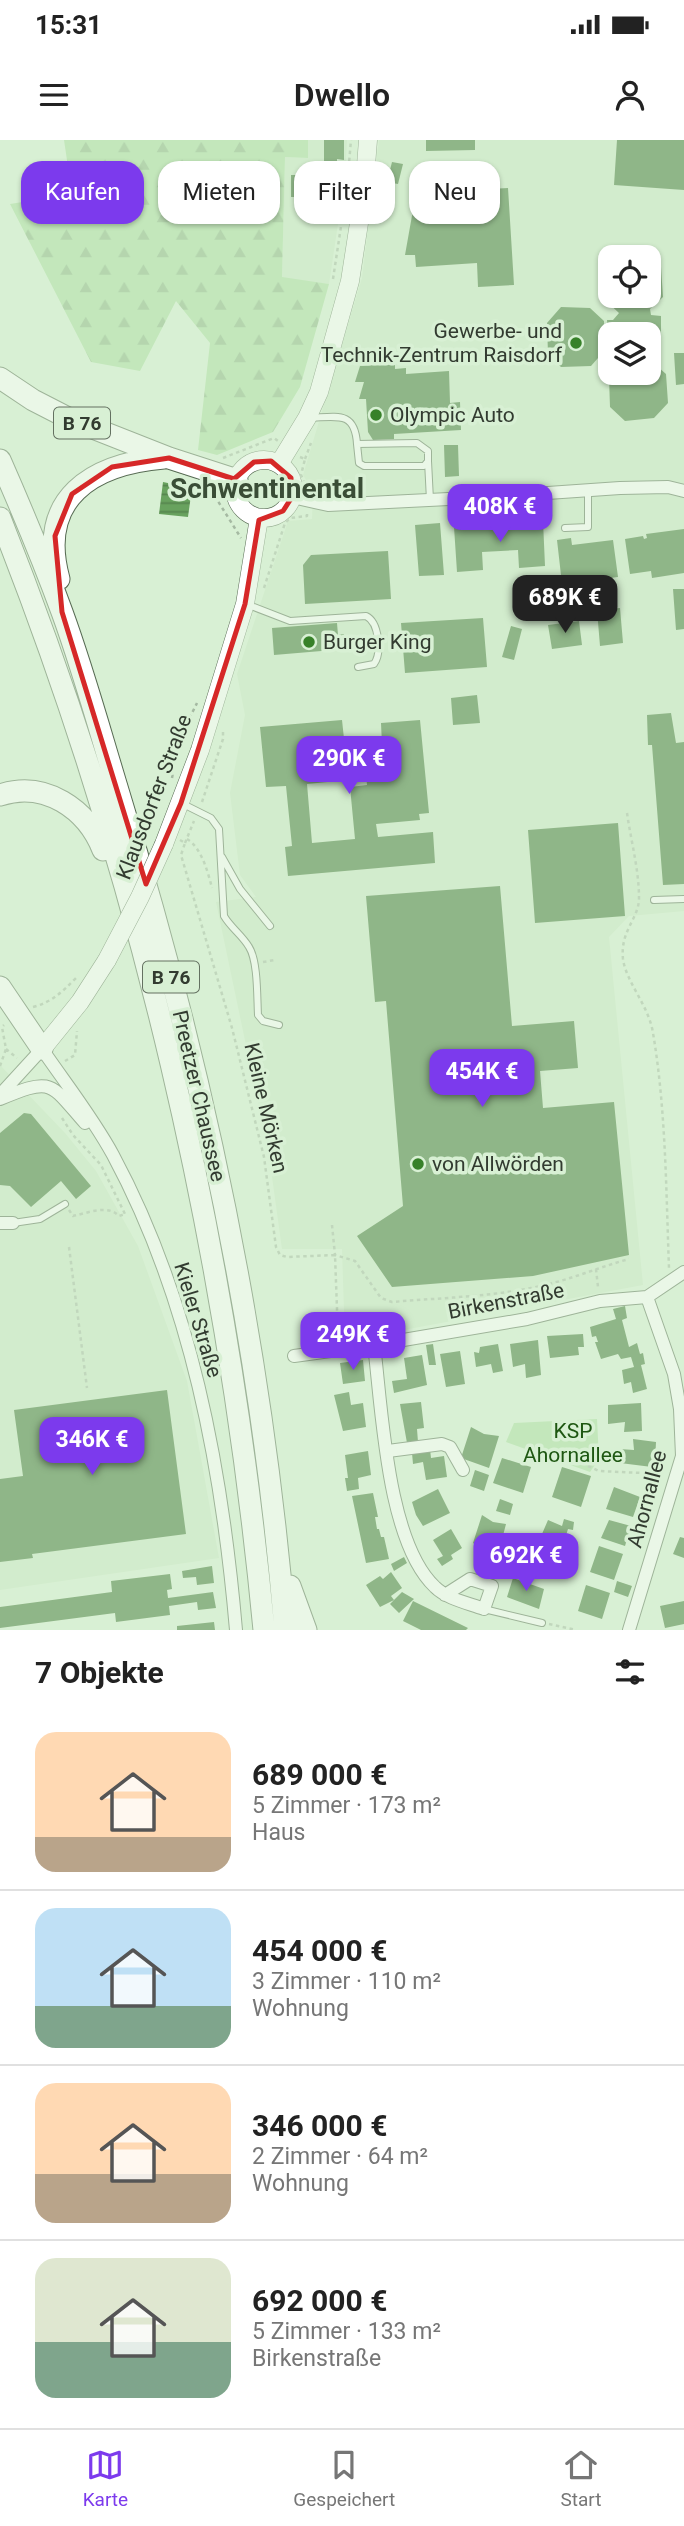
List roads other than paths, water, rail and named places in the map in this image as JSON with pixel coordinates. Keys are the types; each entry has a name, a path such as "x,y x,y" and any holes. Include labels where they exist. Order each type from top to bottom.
{"highway":[{"name":"B 76","path":"0,378 33,400 70,419 169,458 237,480"},
{"name":"B 76","path":"62,612 62,592 54,559 55,536 60,513 72,494 90,478 112,467 141,460 169,458"},
{"name":"Preetzer Chaussee","path":"0,460 62,612 139,858 197,1080 236,1273 279,1551 285,1630"},
{"name":"Preetzer Chaussee","path":"0,519 52,660 125,891 172,1068 207,1229 231,1369 264,1630"},
{"name":"B 76","path":"0,794 36,791 65,802 81,814 96,832 125,891"},
{"path":"0,987 42,1049"},
{"name":"B 76","path":"279,1551 296,1608 306,1630"}],"street":[{"path":"368,140 364,191 349,281 319,392 307,418 280,446 240,472 236,496 244,510 259,518 276,516 301,499 328,505 588,490 668,487 684,491"},
{"path":"280,446 301,499"},
{"name":"Klausdorfer Straße","path":"0,1097 80,1002 107,960 140,898 181,803 251,606 259,518"},
{"name":"Kieler Straße","path":"42,1049 111,1152 164,1271 193,1365 212,1447 229,1548 236,1630"},
{"name":"Klausdorfer Straße","path":"0,1097 39,1085 54,1088 111,1152"},
{"path":"647,1297 684,1272"},
{"name":"Birkenstraße","path":"295,1356 527,1318 600,1301 647,1297"},
{"name":"Ahornallee","path":"629,1630 682,1456 682,1408 674,1374 647,1297"},
{"path":"374,1345 398,1520 409,1547 420,1568 444,1595 484,1609 492,1586 470,1579 444,1595"},
{"path":"388,1451 442,1444 450,1447 463,1470"}],"lane":[{"path":"307,418 342,417 352,423 356,429 359,463 364,466 424,466 428,461"},
{"path":"357,444 417,443 428,451 430,500"},
{"path":"565,528 588,527 588,490"},
{"path":"251,606 290,621 366,616 372,619 376,625 377,659 374,664 358,667"},
{"path":"181,803 211,818 219,828 224,916 253,955 258,1014 263,1021 279,1025"},
{"path":"221,855 240,889 270,926"},
{"path":"654,900 684,898"},
{"path":"6,1223 40,1219 65,1205"},
{"path":"484,1609 542,1623"}],"place":[{"name":"Gewerbe- und Technik-Zentrum Raisdorf","path":"576,343"},
{"name":"Olympic Auto","path":"376,415"},
{"name":"Burger King","path":"309,642"},
{"name":"von Allwörden","path":"418,1164"}],"district":[{"name":"Schwentinental","path":"267,488"}],"park label":[{"name":"KSP Ahornallee","path":"573,1443"}]}
